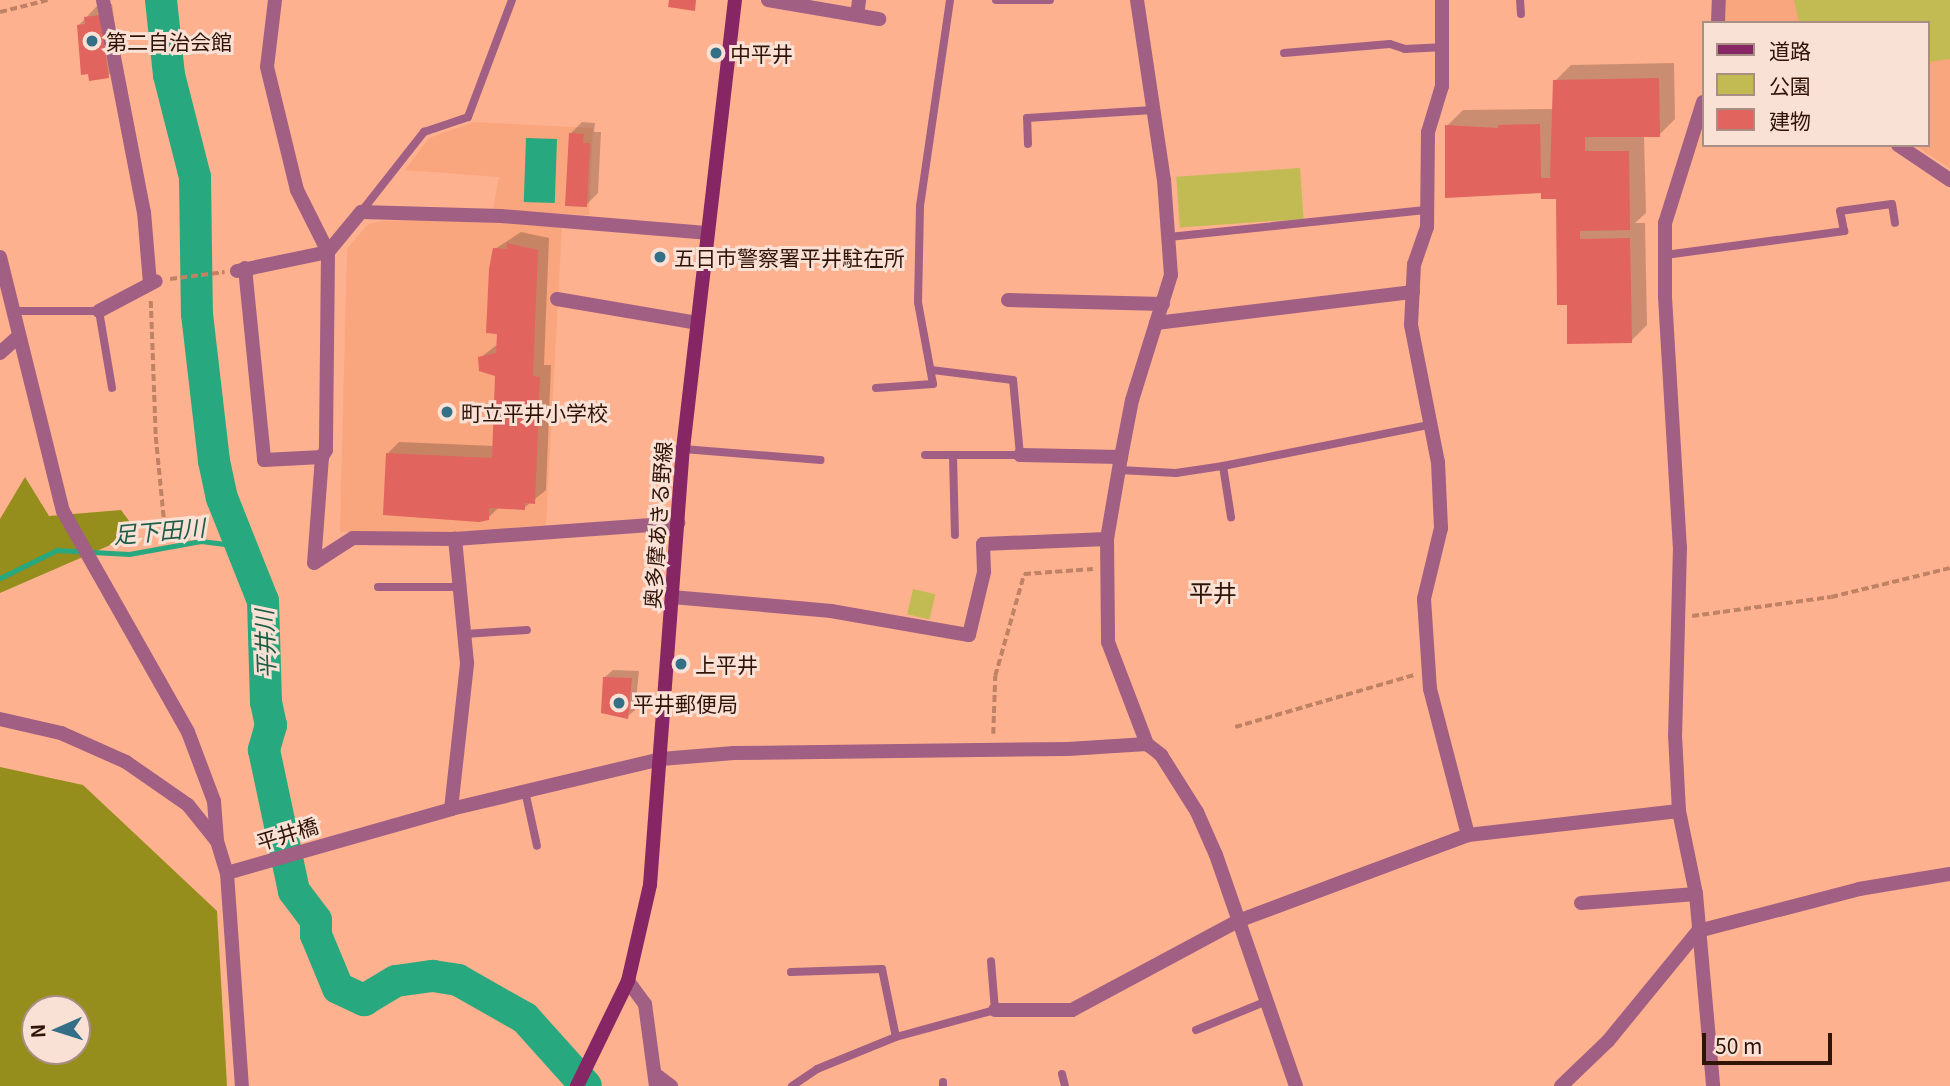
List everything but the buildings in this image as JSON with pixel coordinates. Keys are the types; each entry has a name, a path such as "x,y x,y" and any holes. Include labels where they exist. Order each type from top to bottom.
{"main road":[{"name":"奥多摩あきる野線","path":"577,1086 628,981 650,884 683,449 735,0"}],"street":[{"path":"99,311 153,281 144,212 103,0"},
{"path":"275,0 267,67 297,190 328,252 326,450 322,457 314,564 353,538 455,539 678,523"},
{"path":"768,0 879,19"},
{"path":"857,15 859,0"},
{"path":"1137,0 1169,237 1171,275 1120,464 1107,538 1108,642 1147,744 1161,755 1197,811 1296,1086"},
{"path":"1442,0 1445,47 1442,86 1428,132 1428,210 1413,292 1411,325 1438,462 1441,528 1424,599 1430,689 1468,835"},
{"path":"1718,21 1719,0"},
{"path":"1702,105 1671,195 1665,255 1680,618 1675,735 1679,811 1696,894 1698,931 1710,1013 1713,1086"},
{"path":"1901,147 1950,180"},
{"path":"322,457 264,460 241,270 328,252 361,212 513,217 706,233"},
{"path":"0,257 63,511 188,732 214,801 216,841 227,873 242,1086"},
{"path":"1156,323 1413,292"},
{"path":"557,299 697,323"},
{"path":"1008,300 1163,304"},
{"path":"0,353 19,336"},
{"path":"1020,455 1120,464"},
{"path":"672,597 831,611 969,635 984,572 983,544 1107,538"},
{"path":"451,809 454,756 461,733 465,634 455,539"},
{"path":"0,719 61,733 126,762 188,805 216,841"},
{"name":"平井橋","path":"227,873 334,840 451,809 661,759 734,753 993,750 1147,744"},
{"path":"995,1010 1072,1010 1238,921 1468,835 1679,811"},
{"path":"1561,1086 1608,1041 1698,931 1859,889 1950,874"},
{"path":"1581,903 1696,894"},
{"path":"628,981 645,1004 656,1080 671,1086"}],"lane":[{"path":"361,212 424,132 468,117 490,69 512,0"},
{"path":"876,388 933,384 918,302 920,206 950,0"},
{"path":"996,0 1050,0"},
{"path":"1520,0 1521,14"},
{"path":"1284,52 1390,44 1405,49 1445,47"},
{"path":"1028,144 1027,118 1153,110"},
{"path":"1665,255 1844,231 1840,211 1892,204 1895,223"},
{"path":"1169,237 1428,210"},
{"path":"13,311 99,311 112,388"},
{"path":"925,455 1020,455 1013,380 931,370"},
{"path":"1120,464 1176,472 1223,466 1429,425"},
{"path":"683,449 821,460"},
{"path":"953,455 955,535"},
{"path":"1223,466 1231,517"},
{"path":"379,587 460,587"},
{"path":"465,634 527,630"},
{"path":"525,791 537,846"},
{"path":"792,1086 817,1069 896,1037 995,1010 991,961"},
{"path":"791,972 882,969 896,1037"},
{"path":"1196,1030 1267,1001"},
{"path":"1062,1074 1065,1086"}],"path":[{"path":"0,12 48,0"},
{"path":"165,529 156,437 153,281 241,270"},
{"path":"993,750 995,676 1024,574 1107,568"},
{"path":"1680,618 1831,597 1950,568"},
{"path":"1235,727 1423,673"}],"shaded area":[{"path":"1726,0 1950,0 1950,168 1917,147 1929,147 1929,21 1725,21"},
{"path":"474,122 593,128 589,215 493,210 499,177 405,170 429,138"},
{"path":"526,138 557,139 555,203 524,202"},
{"name":"町立平井小学校","path":"460,220 562,225 546,525 472,533 340,532 347,249 368,224 381,221"},
{"path":"25,477 49,516 121,510 138,533 0,593 0,519"},
{"path":"0,767 83,785 217,911 227,1086 0,1086"}],"green space":[{"path":"1794,0 1950,0 1950,59 1929,62 1929,21 1799,21"},
{"path":"1300,168 1304,219 1180,228 1176,177"},
{"path":"913,589 935,594 930,620 907,614"}],"waterway":[{"name":"平井川","path":"161,0 169,75 195,177 197,314 214,461 222,498 263,601 266,702 271,725 264,750 294,891 316,920 316,935 338,988 364,1000 396,981 433,976 458,980 525,1018 586,1086"},
{"name":"足下田川","path":"0,578 57,550 129,554 201,541 225,544 238,530"}],"place":[{"name":"第二自治会館","path":"92,41"},
{"name":"中平井","path":"716,53"},
{"name":"五日市警察署平井駐在所","path":"660,257"},
{"name":"町立平井小学校","path":"447,412"},
{"name":"上平井","path":"681,664"},
{"name":"平井郵便局","path":"619,703"}],"district":[{"name":"平井","path":"1213,592"}]}
